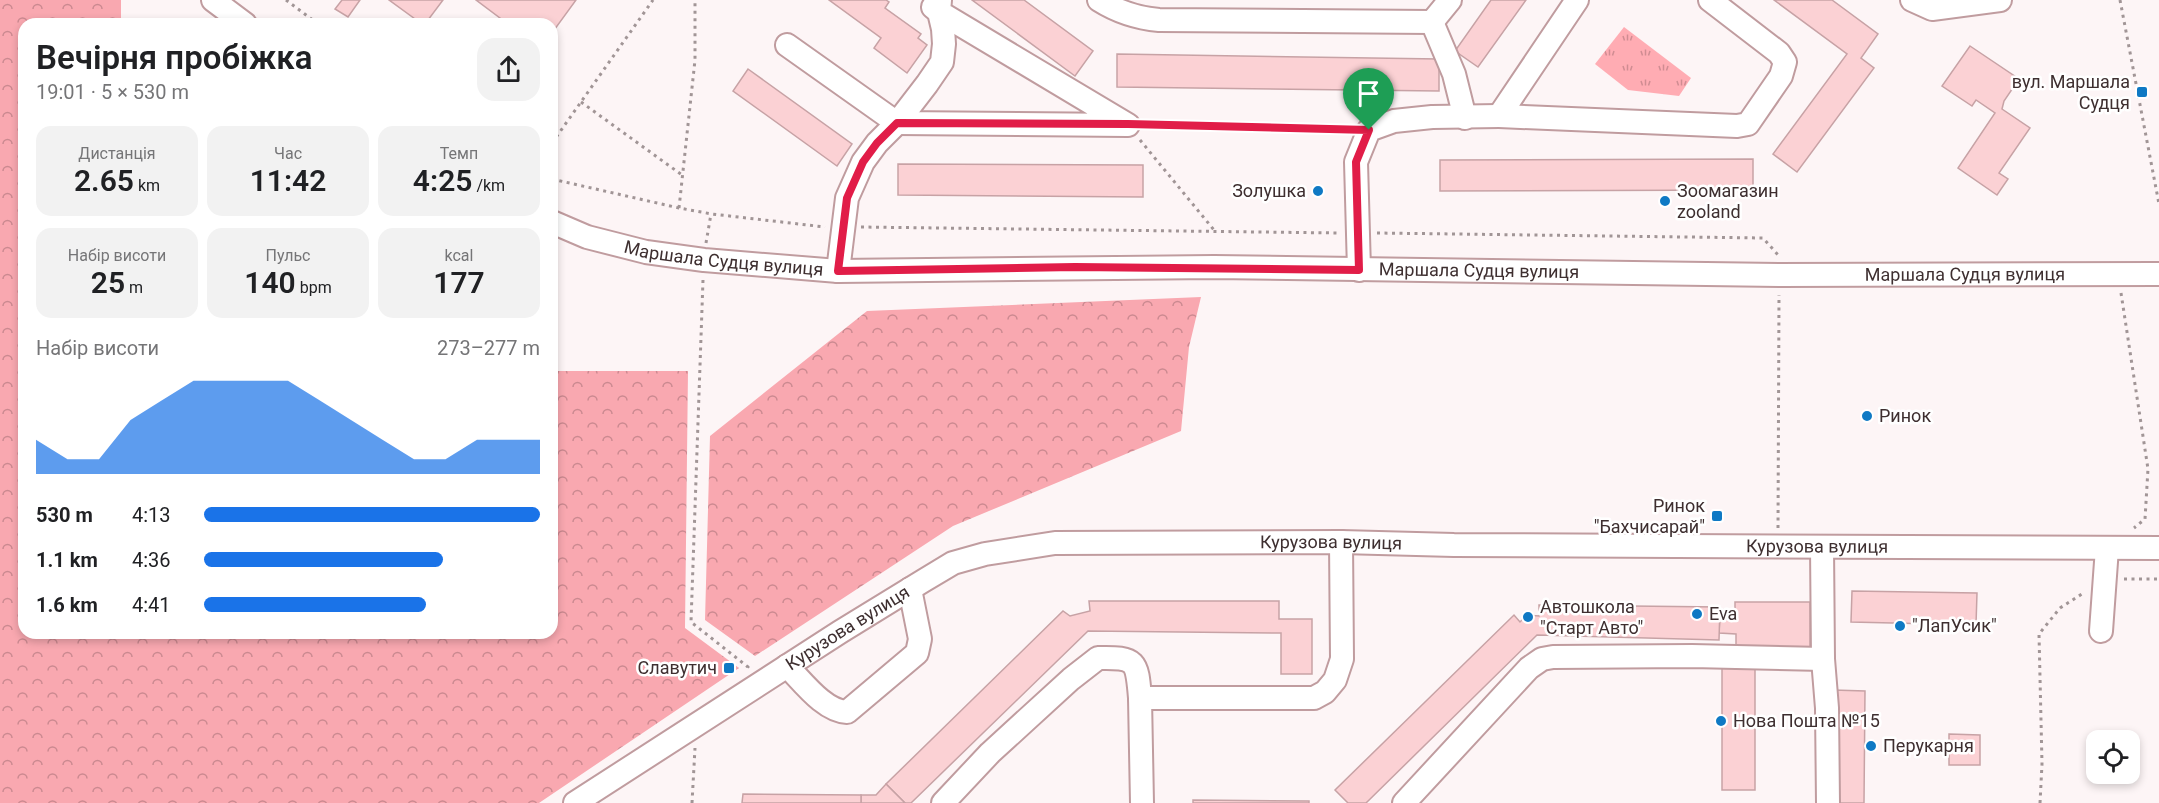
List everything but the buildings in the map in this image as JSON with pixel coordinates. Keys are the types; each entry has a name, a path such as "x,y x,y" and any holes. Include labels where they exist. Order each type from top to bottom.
{"street":[{"path":"213,0 237,18"},
{"path":"1099,0 1124,14 1142,19 1432,22"},
{"path":"1432,22 1450,0"},
{"path":"1499,116 1577,0"},
{"path":"1359,270 1356,162 1369,130 1394,121 1432,117 1499,116 1737,126 1748,124 1781,76 1785,62 1779,53 1710,0"},
{"path":"1912,0 1932,9 2000,0"},
{"path":"838,271 847,198 863,162 877,143 897,123 942,62 944,44 935,4"},
{"path":"935,4 1128,124"},
{"path":"1432,22 1454,74 1466,118"},
{"path":"788,45 897,123 1128,124"},
{"name":"Маршала Судця вулиця","path":"558,225 587,237 646,252 704,260 838,271 1075,267 1767,275 2159,274"},
{"path":"1140,698 1314,698 1325,692 1335,680 1342,659 1341,542"},
{"name":"Курузова вулиця","path":"575,803 604,795 696,725 910,589 954,563 986,554 1055,543 1341,542 1822,548 2159,548"},
{"path":"1822,548 1828,803"},
{"path":"2101,631 2108,548"},
{"path":"787,666 825,703 837,711 847,712 917,653 920,639 910,589"},
{"path":"1404,803 1519,678 1542,659 1692,656 1823,659"},
{"path":"943,803 990,753 1092,661 1103,658 1129,661 1138,670 1142,803"}],"path":[{"path":"286,0 310,18"},
{"path":"558,135 653,0"},
{"path":"679,208 695,60 695,0"},
{"path":"2120,0 2159,204"},
{"path":"581,102 682,176"},
{"path":"1128,124 1369,130"},
{"path":"1128,124 1214,231"},
{"path":"711,214 704,260 691,622 748,667 740,675"},
{"path":"2108,548 2145,519 2148,469 2118,273"},
{"path":"2040,803 2042,764 2039,634 2060,608 2106,579 2159,579"},
{"path":"692,803 696,725"}],"green space":[{"path":"0,0 121,0 121,18 18,18 18,639 558,639 558,371 688,371 685,628 739,668 539,803 0,803"},
{"path":"1624,27 1691,78 1679,96 1628,90 1595,64"},
{"path":"1201,297 1189,347 1181,431 953,526 755,656 705,620 710,436 867,311"}],"place":[{"name":"вул. Маршала Судця","path":"2142,92"},
{"name":"Золушка","path":"1318,191"},
{"name":"Зоомагазин zooland","path":"1665,201"},
{"name":"Ринок","path":"1867,416"},
{"name":"Ринок \"Бахчисарай\"","path":"1717,516"},
{"name":"Eva","path":"1697,614"},
{"name":"Автошкола \"Старт Авто\"","path":"1528,617"},
{"name":"\"ЛапУсик\"","path":"1900,626"},
{"name":"Славутич","path":"729,668"},
{"name":"Нова Пошта №15","path":"1721,721"},
{"name":"Перукарня","path":"1871,746"}],"route":[{"path":"897,123 1128,124 1369,130 1356,162 1359,270 1075,267 838,271 847,198 863,162 877,143 897,123"}]}
